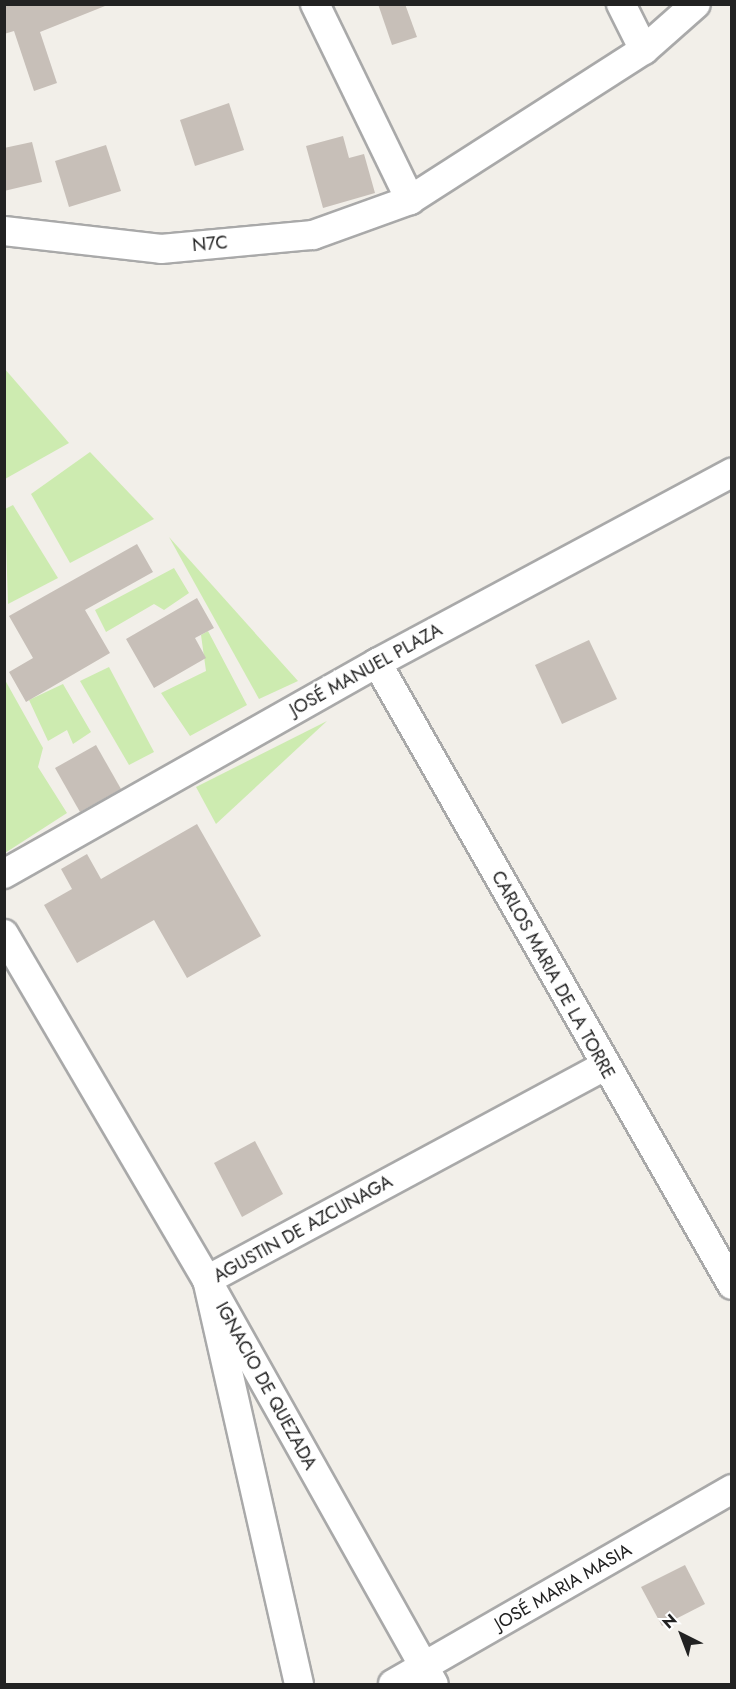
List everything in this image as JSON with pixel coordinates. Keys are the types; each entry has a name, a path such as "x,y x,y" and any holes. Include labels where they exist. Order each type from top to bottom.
{"street":[{"path":"315,4 410,200"},
{"path":"621,4 644,50"},
{"name":"N7C","path":"4,231 161,249 313,235 410,200 644,50 696,4"},
{"name":"JOSÉ MANUEL PLAZA","path":"4,874 377,663 732,474"},
{"name":"CARLOS MARIA DE LA TORRE","path":"377,663 604,1066 732,1286"},
{"name":"IGNACIO DE QUEZADA","path":"4,934 207,1280 429,1676"},
{"name":"AGUSTIN DE AZCUNAGA","path":"299,1684 207,1280 604,1066"},
{"name":"JOSÉ MARIA MASIA","path":"393,1684 429,1676 732,1489"}],"green space":[{"path":"4,368 69,443 5,479 4,479"},
{"path":"90,452 154,519 70,563 31,494"},
{"path":"13,505 58,578 8,604 5,509"},
{"path":"169,537 298,681 259,699"},
{"path":"174,568 189,593 164,610 154,604 106,632 95,610"},
{"path":"208,631 247,705 190,736 161,693 206,671 201,635"},
{"path":"109,667 154,752 129,765 80,681"},
{"path":"5,680 43,748 38,767 67,813 5,853"},
{"path":"63,684 91,732 73,744 67,730 48,741 29,700"},
{"path":"327,721 216,824 196,787"}],"building":[{"path":"4,4 105,4 105,6 40,32 57,83 34,91 14,31 4,34"},
{"path":"378,4 405,4 417,37 392,45"},
{"path":"229,103 244,150 195,166 180,120"},
{"path":"343,136 349,158 364,154 375,193 323,208 306,146"},
{"path":"32,142 42,182 4,191 4,148"},
{"path":"106,145 121,191 69,207 55,161"},
{"path":"137,544 153,572 85,610 110,653 26,702 9,672 33,658 9,616"},
{"path":"197,598 214,628 195,638 206,658 154,688 126,639"},
{"path":"589,640 617,699 562,724 535,665"},
{"path":"96,745 121,789 80,812 55,768"},
{"path":"197,824 261,936 187,978 154,920 77,963 44,905 72,889 61,869 87,854 101,879"},
{"path":"255,1141 283,1194 242,1217 214,1163"},
{"path":"685,1565 705,1604 662,1626 641,1587"}]}
